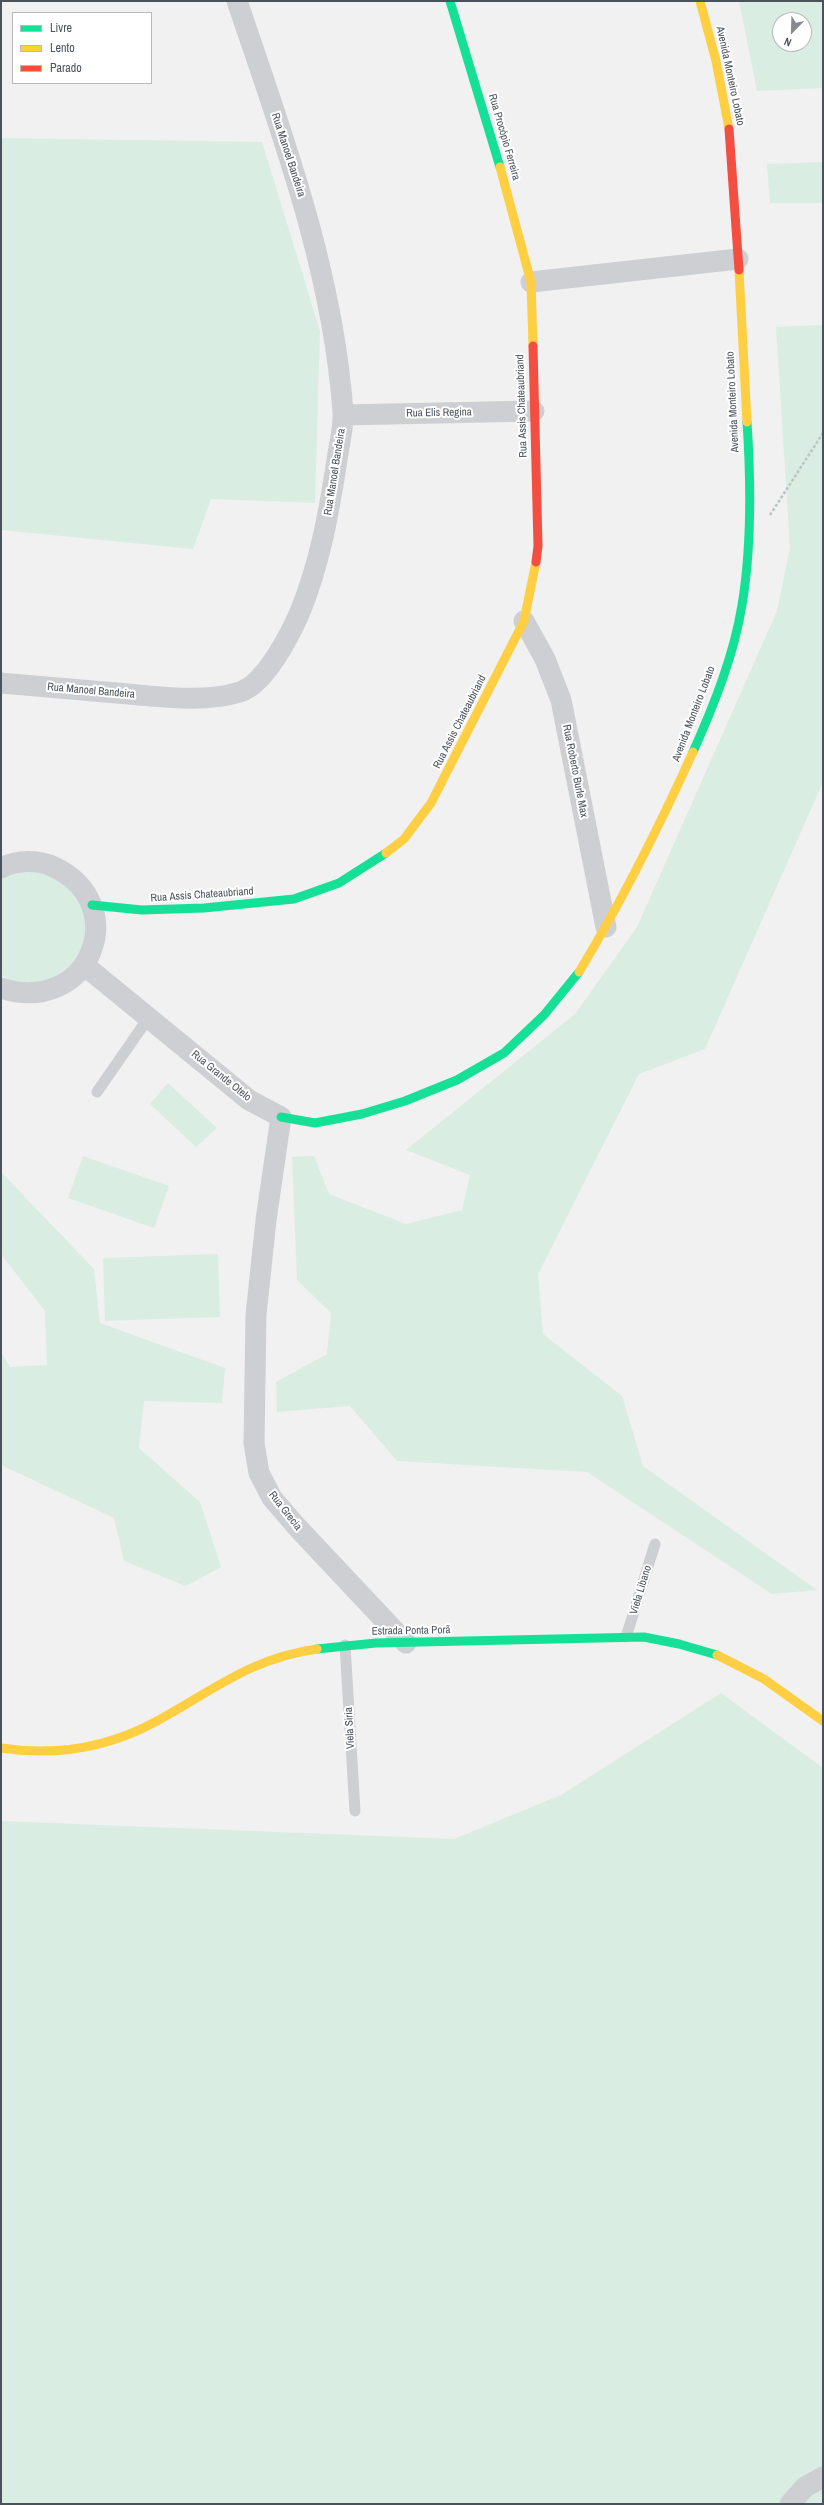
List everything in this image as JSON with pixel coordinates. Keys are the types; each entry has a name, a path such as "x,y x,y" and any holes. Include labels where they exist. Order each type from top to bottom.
{"street":[{"name":"Rua Manoel Bandeira","path":"1,683 170,697 210,697 242,692 265,672 289,637 308,592 322,546 343,415 327,301 313,239 292,167 237,1"},
{"name":"Rua Procópio Ferreira","path":"450,1 504,179 531,282"},
{"name":"Avenida Monteiro Lobato","path":"281,1117 315,1123 362,1114 457,1080 504,1053 544,1015 576,976 606,927 667,809 694,750 722,681 742,606 749,540 748,433 732,143 716,61 700,1"},
{"path":"531,282 738,258"},
{"name":"Rua Assis Chateaubriand","path":"92,905 142,910 204,908 294,899 339,883 376,861 404,839 431,803 524,621 533,583 538,546 531,282"},
{"name":"Rua Elis Regina","path":"343,415 534,411"},
{"name":"Rua Roberto Burle Max","path":"524,621 546,659 561,700 606,927"},
{"path":"1,868 27,861 48,864 67,873 82,887 92,905 96,923 95,941 84,966 76,975 59,987 39,994 18,993 1,988"},
{"name":"Rua Grande Otelo","path":"84,966 149,1017 249,1100 281,1117"},
{"name":"Rua Grecia","path":"281,1117 266,1220 256,1316 254,1443 259,1473 272,1498 297,1527 406,1643"},
{"name":"Estrada Ponta Porã","path":"1,1748 19,1752 75,1750 116,1740 153,1723 250,1667 293,1653 345,1645 507,1641 584,1636 655,1637 718,1656 744,1667 774,1685 823,1721"},
{"path":"790,2504 805,2487 823,2477"}],"lane":[{"path":"97,1092 149,1017"},
{"name":"Viela Libano","path":"626,1637 655,1544"},
{"name":"Viela Siria","path":"345,1645 355,1811"}],"path":[{"path":"767,521 823,433"}],"green space":[{"path":"739,1 823,1 823,88 757,91"},
{"path":"1,138 262,142 320,331 315,503 211,499 193,549 1,530"},
{"path":"823,162 823,203 770,203 767,164"},
{"path":"823,325 823,782 705,1049 639,1074 538,1274 543,1334 622,1396 643,1466 817,1590 772,1594 587,1472 397,1461 350,1406 277,1412 276,1382 327,1354 331,1313 297,1280 292,1157 314,1156 329,1194 406,1224 462,1210 470,1175 406,1150 575,1014 637,927 777,611 790,548 776,327"},
{"path":"28,870 47,874 64,885 80,902 86,921 84,940 75,958 61,972 43,981 23,983 1,975 1,878"},
{"path":"168,1083 217,1128 196,1147 150,1104"},
{"path":"83,1156 169,1186 154,1228 68,1198"},
{"path":"1,1172 94,1269 100,1323 225,1368 222,1403 144,1401 139,1448 200,1502 221,1567 186,1586 124,1561 114,1518 1,1465 1,1352 10,1367 47,1365 45,1311 1,1254"},
{"path":"218,1254 220,1317 105,1321 103,1258"},
{"path":"721,1693 823,1768 823,2504 1,2504 1,1821 454,1839 561,1795"}],"traffic: fast":[{"path":"450,1 500,167"},
{"path":"693,752 729,661 742,605 748,560 750,514 747,422"},
{"path":"92,905 142,910 204,908 294,899 339,883 386,853"},
{"path":"281,1117 315,1123 362,1114 405,1101 457,1080 504,1053 544,1015 579,972"},
{"path":"317,1649 376,1643 644,1637 679,1644 717,1655"}],"traffic: slow":[{"path":"700,1 716,61 729,129"},
{"path":"500,167 531,282 533,346"},
{"path":"739,270 747,422"},
{"path":"386,853 404,839 431,803 524,621 536,562"},
{"path":"579,972 639,864 693,752"},
{"path":"1,1748 41,1751 80,1748 99,1744 137,1731 251,1668 293,1653 317,1649"},
{"path":"717,1655 764,1679 823,1721"}],"traffic: jam":[{"path":"729,129 739,270"},
{"path":"533,346 538,546 536,562"}]}
